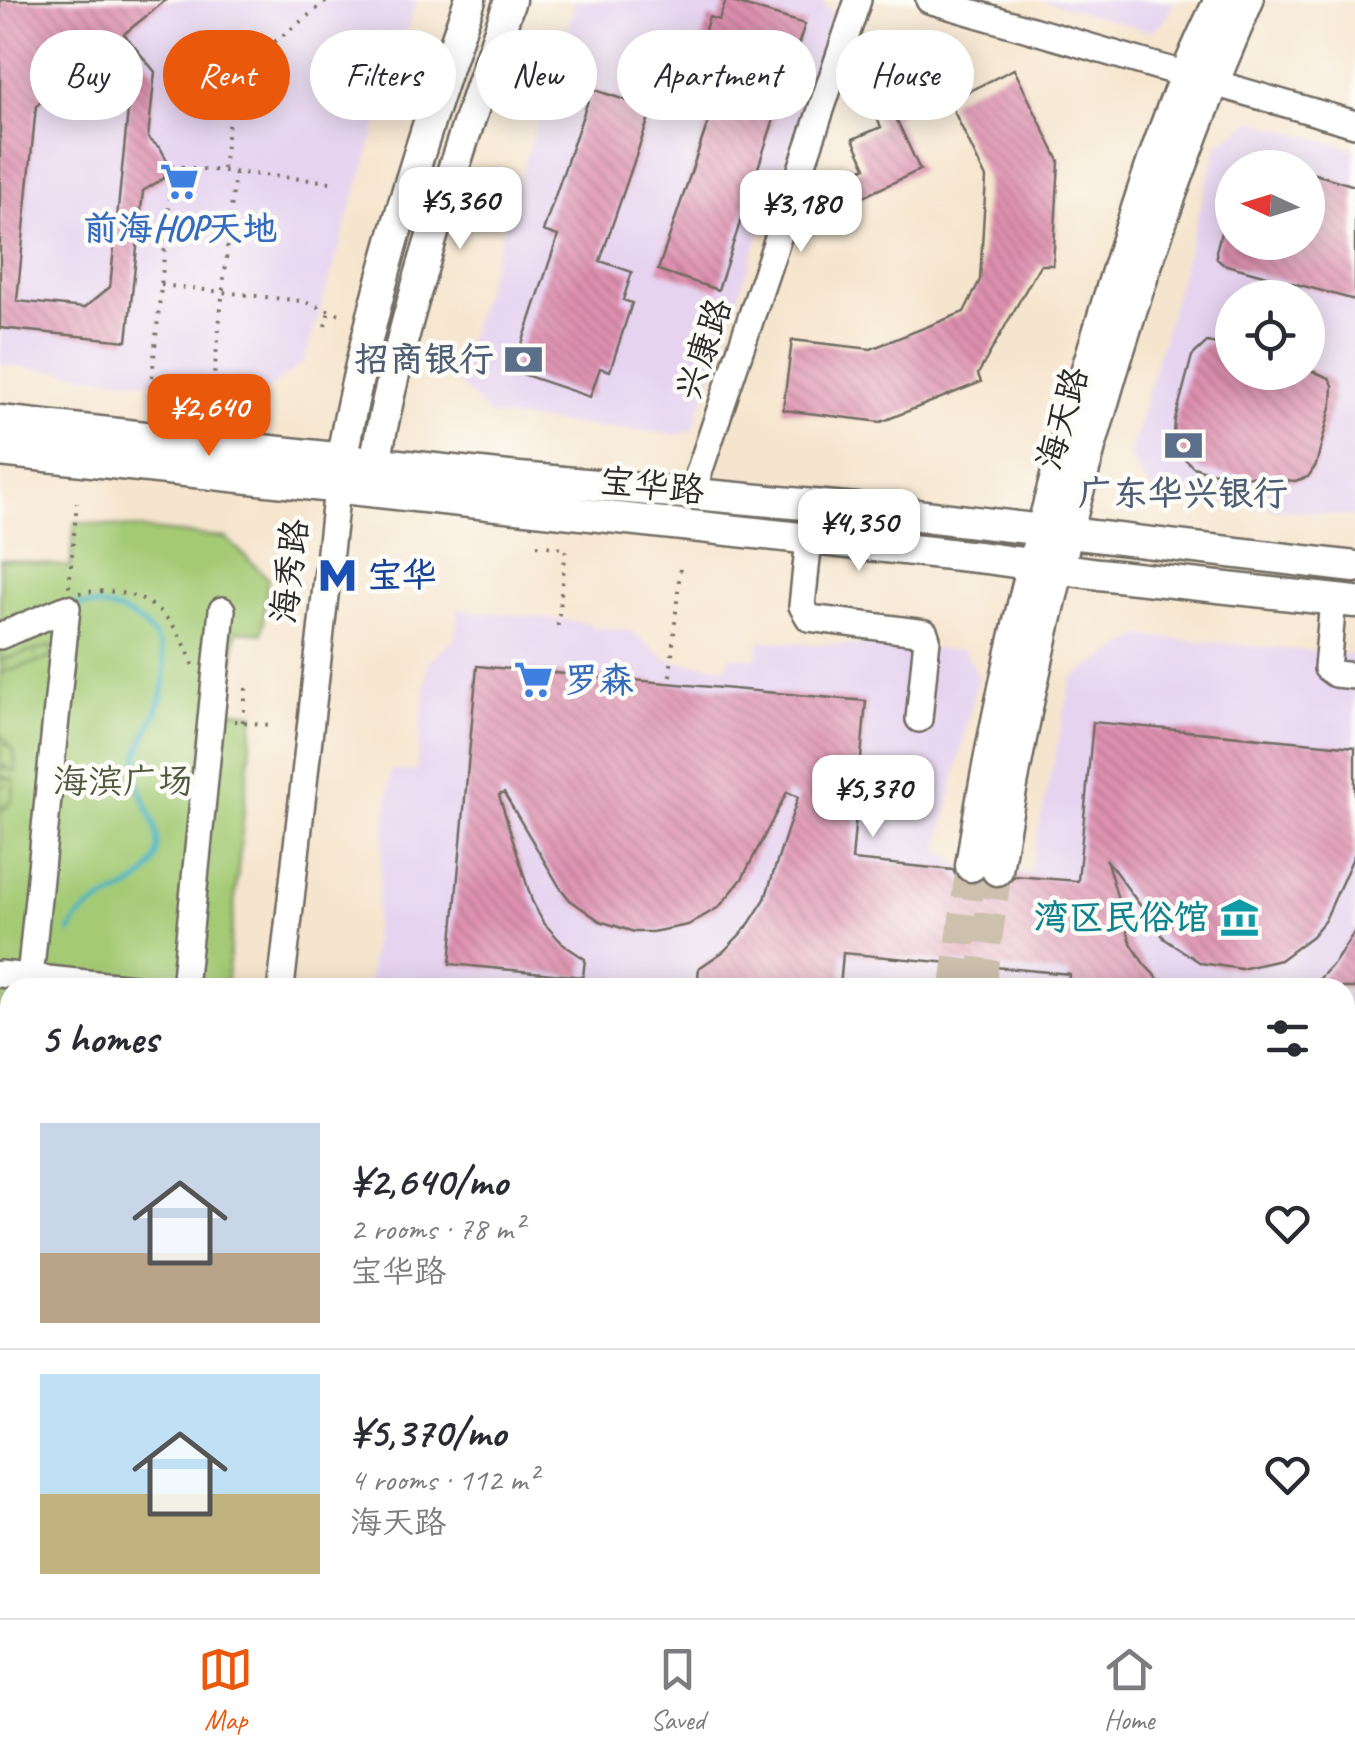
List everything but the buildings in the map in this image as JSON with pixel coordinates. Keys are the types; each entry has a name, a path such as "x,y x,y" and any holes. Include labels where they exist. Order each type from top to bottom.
{"main road":[{"path":"370,493 406,330 457,158 510,0"},
{"name":"海天路","path":"984,868 995,719 1046,567 1114,281 1199,80 1220,0"},
{"name":"海天路","path":"1199,80 1248,0"},
{"name":"海秀路","path":"336,489 376,304 465,8"},
{"path":"423,145 423,158 436,170 447,169 457,158"},
{"name":"宝华路","path":"0,422 336,489 809,538 1344,601"},
{"name":"宝华路","path":"0,452 342,458 854,508 1355,567"}],"street":[{"name":"兴康路","path":"692,493 858,0"},
{"path":"928,0 1355,124"},
{"name":"海秀路","path":"282,978 336,489"},
{"path":"809,538 802,606 809,618 925,633 919,720"},
{"path":"1344,601 1327,668 1336,674 1355,676"},
{"path":"0,636 66,608 30,978"},
{"path":"185,978 222,610"}],"path":[{"path":"223,171 235,72 328,0"},
{"path":"150,398 173,166 331,182"},
{"path":"210,405 234,172"},
{"path":"161,285 301,301 346,316"},
{"path":"325,326 329,310"},
{"path":"77,502 68,595 109,591 156,607 181,636 197,676"},
{"path":"537,545 566,548 556,632"},
{"path":"670,676 680,569"},
{"path":"243,722 246,688"},
{"path":"211,719 271,725"}],"shaded area":[{"name":"前海HOP天地","path":"0,0 416,0 407,30 310,30 310,120 379,120 304,362 262,394 0,365"},
{"path":"576,0 820,0 834,16 816,69 816,30 617,30 617,120 799,120 693,430 677,435 490,416 455,380 538,120 597,120 597,30 566,30"},
{"path":"1041,0 1174,0 1164,23 1148,31"},
{"path":"1253,121 1355,149 1355,517 1155,496 1129,457 1215,155 1215,260 1325,260 1325,150 1216,150 1218,144"},
{"path":"458,609 630,631 669,661 727,667 729,656 758,658 759,641 964,650 978,675 939,850 954,860 955,867 1029,873 1072,678 1141,636 1355,655 1355,978 369,978 391,770 416,772 428,662 455,639"}],"green space":[{"name":"海滨广场","path":"75,522 226,538 268,578 262,633 236,631 228,710 254,713 227,978 0,978 0,559 70,567"},
{"path":"52,646 51,658 0,673 0,660"},
{"path":"0,734 14,752 16,771 0,767"},
{"path":"0,776 14,780 10,802 0,811"}],"waterway":[{"path":"70,932 88,910 137,883 155,860 157,838 139,782 137,761 161,699 165,677 157,641 146,628 115,610 75,605"}],"tunnel":[{"path":"956,978 971,866"},
{"path":"981,978 997,870"}],"place":[{"name":"前海HOP天地","path":"180,181"},
{"name":"招商银行","path":"524,359"},
{"name":"广东华兴银行","path":"1183,446"},
{"name":"宝华","path":"337,575"},
{"name":"罗森","path":"534,680"},
{"name":"湾区民俗馆","path":"1239,917"}]}
